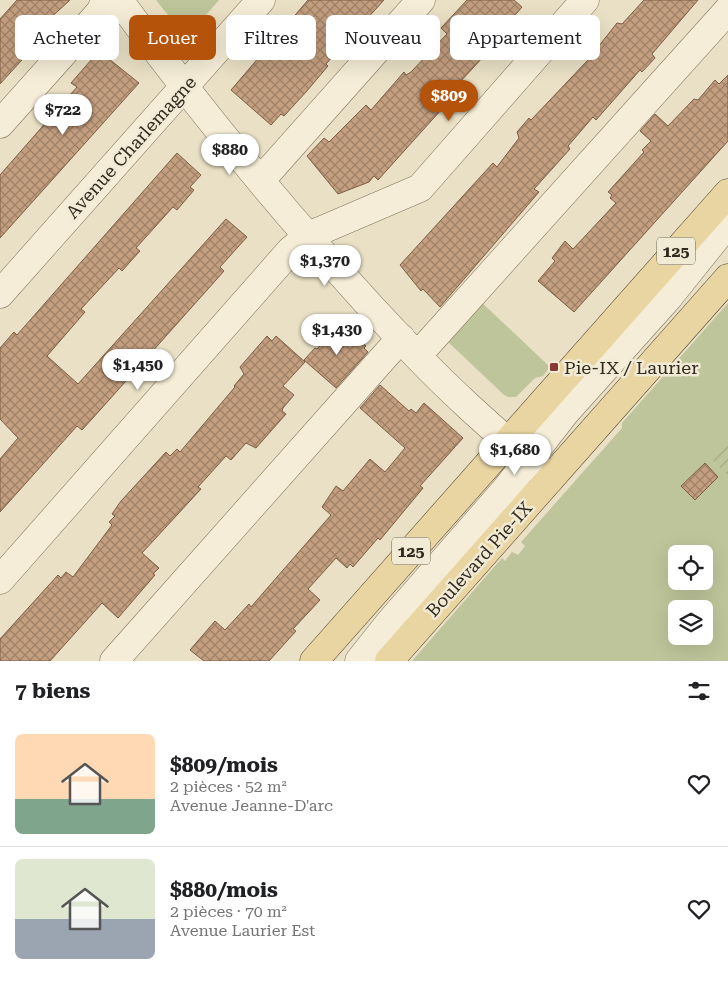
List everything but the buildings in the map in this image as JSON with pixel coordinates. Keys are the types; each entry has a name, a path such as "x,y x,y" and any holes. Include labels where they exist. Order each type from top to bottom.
{"main road":[{"name":"125","path":"314,661 728,193"},
{"name":"Boulevard Pie-IX","path":"389,661 728,278"}],"street":[{"path":"0,124 100,12 106,0"},
{"path":"119,0 184,88 308,236 409,347 550,479"},
{"name":"Avenue Charlemagne","path":"0,294 261,0"},
{"path":"261,180 421,0"},
{"path":"0,580 290,251 308,236 420,188 585,0"},
{"path":"114,661 728,10"},
{"path":"360,661 390,622 529,461 570,409 668,298 728,223"},
{"path":"668,298 728,247"},
{"path":"340,661 390,622"}],"green space":[{"path":"156,0 219,0 206,15 168,15"},
{"path":"479,300 550,367 543,376 535,378 516,397 508,397 503,394 445,339"},
{"path":"728,303 728,661 412,661 502,558 505,561 512,552 518,555 525,546 521,542 622,428 622,423"},
{"path":"728,440 728,475 710,458"}],"place":[{"name":"Pie-IX / Laurier","path":"554,367"}]}
